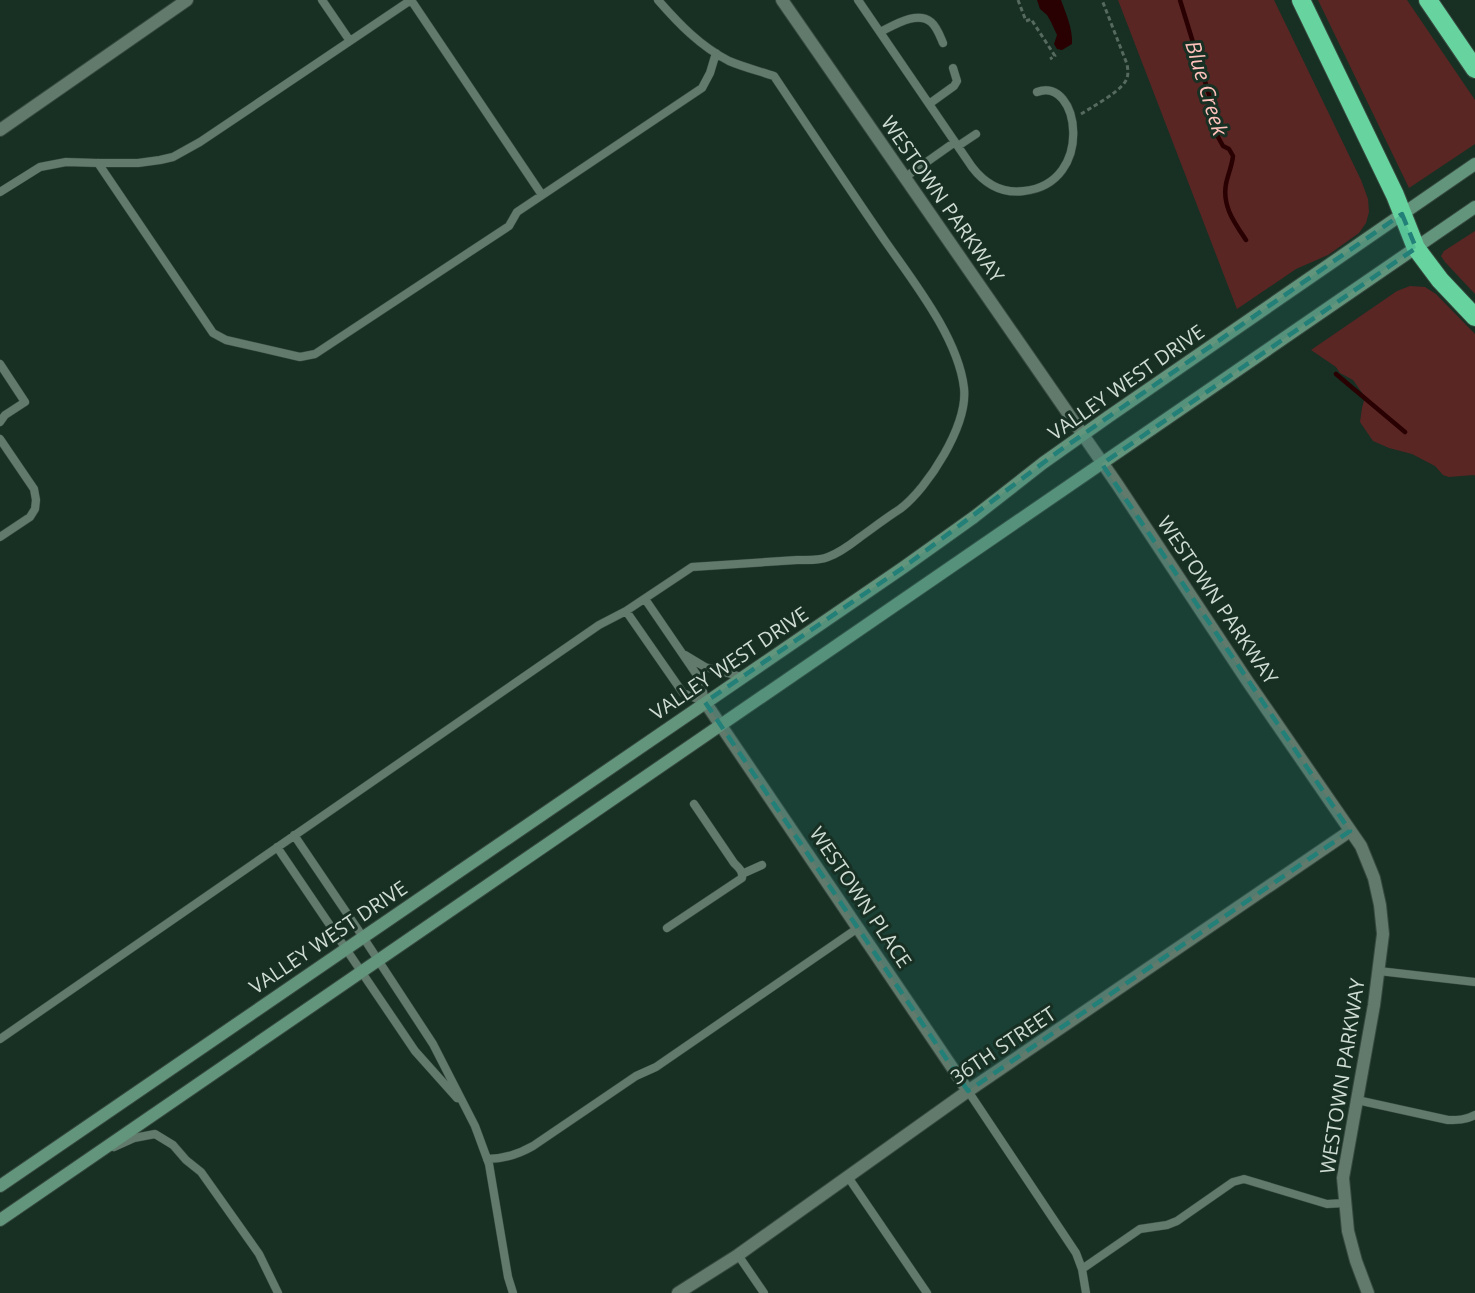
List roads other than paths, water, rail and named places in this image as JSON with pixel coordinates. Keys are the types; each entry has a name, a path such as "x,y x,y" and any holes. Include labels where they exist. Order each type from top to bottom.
{"highway":[{"path":"1301,0 1416,248 1440,280 1475,317"},
{"path":"1428,0 1475,69"}],"main road":[{"name":"VALLEY WEST DRIVE","path":"0,1186 904,567 974,517 1043,463 1475,164"},
{"path":"0,1220 1475,207"}],"street":[{"path":"0,130 187,0"},
{"name":"WESTOWN PARKWAY","path":"782,0 1083,435 1361,846 1374,878 1383,934 1379,971 1343,1178 1348,1231 1368,1293"},
{"name":"WESTOWN PLACE","path":"705,702 968,1092"},
{"name":"36TH STREET","path":"678,1293 738,1254 968,1092 1350,831"}],"lane":[{"path":"322,0 350,41"},
{"path":"0,192 40,167 66,162 138,163 173,157 186,151 411,0 542,195"},
{"path":"0,1039 599,625 626,611 692,567 811,561 828,558 907,503 927,480 952,440 960,422 964,390 959,365 950,341 774,75 731,62 704,46 681,26 658,0"},
{"path":"858,0 978,176 997,188 1007,191 1029,191 1049,183 1058,176 1070,158 1074,137 1072,120 1066,106 1059,95 1051,90 1037,92"},
{"path":"880,32 913,18 923,18 931,22 944,43"},
{"path":"98,164 213,333 226,340 300,357 315,354 508,226 518,212 702,88 710,73 716,53"},
{"path":"929,104 954,86 957,81 953,69"},
{"path":"904,178 956,144 976,134"},
{"path":"0,364 25,402 5,415 0,422"},
{"path":"0,439 34,489 36,500 35,509 30,517 0,537"},
{"path":"645,599 701,681 705,702"},
{"path":"626,611 683,693 705,702"},
{"path":"682,653 705,668 742,677"},
{"path":"667,928 742,878 741,870 694,804"},
{"path":"294,835 433,1044 475,1126 488,1159 508,1277 513,1293"},
{"path":"277,848 415,1051 466,1108"},
{"path":"742,874 762,865"},
{"path":"488,1159 498,1159 523,1152 533,1146 636,1076 656,1067 858,928"},
{"path":"1379,971 1475,982"},
{"path":"968,1092 1076,1253 1082,1269 1086,1293"},
{"path":"1357,1100 1448,1120 1460,1120 1475,1115"},
{"path":"95,1155 134,1138 155,1134 164,1139 201,1172 259,1254 278,1293"},
{"path":"848,1177 927,1293"},
{"path":"1082,1269 1140,1229 1177,1221 1233,1182 1244,1179 1327,1204 1345,1203"},
{"path":"738,1254 764,1293"}],"waterway":[{"name":"Blue Creek","path":"1180,0 1211,101 1218,137 1233,156 1225,192 1227,207 1246,240"},
{"name":"Blue Creek","path":"1336,374 1405,432"}]}
